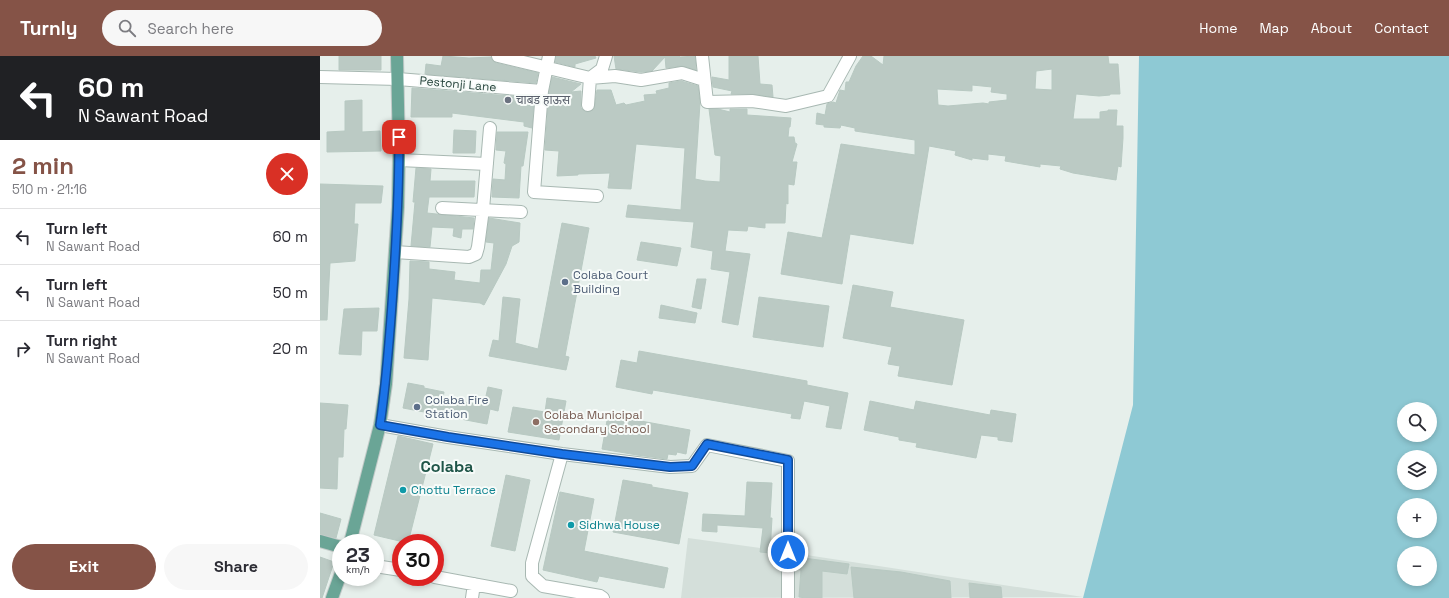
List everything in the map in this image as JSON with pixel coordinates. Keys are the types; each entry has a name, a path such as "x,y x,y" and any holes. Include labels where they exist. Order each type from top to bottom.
{"main road":[{"path":"352,534 380,425 386,384 396,252 399,160 397,56"},
{"path":"320,541 332,544"},
{"path":"332,598 336,586"}],"street":[{"path":"498,56 548,62 590,78 616,76 641,80 682,74 704,80"},
{"path":"588,105 590,78 602,68 606,56"},
{"path":"702,56 707,102 752,101 786,106 828,96 850,56"},
{"path":"548,62 542,92 534,192 597,196"},
{"name":"Pestonji Lane","path":"320,77 398,79 542,92"},
{"path":"396,252 469,257 476,254 483,209 490,128"},
{"path":"399,160 487,164"},
{"path":"442,208 521,212"},
{"path":"380,425 562,454 670,467 692,466 707,444 788,460 788,598"},
{"path":"562,454 532,563 532,576 543,586 600,596 603,598"},
{"path":"444,579 511,591"},
{"path":"472,598 474,584"},
{"path":"541,598 543,586"}],"shaded area":[{"path":"688,538 767,549 1083,597 681,598"}],"water":[{"path":"1139,56 1449,56 1449,598 1083,598 1133,405"}],"building":[{"path":"339,56 381,56 381,70 339,70"},
{"path":"443,56 469,58 491,57 496,63 538,73 536,83 425,74 426,64 441,66"},
{"path":"556,56 595,56 596,58 575,64 575,67 555,62"},
{"path":"614,56 695,56 696,70 681,66 666,68 665,57 652,71 641,72 616,69"},
{"path":"729,56 758,56 760,84 772,85 773,97 752,94 731,94 732,91 713,87 712,77 729,80"},
{"path":"863,56 871,56 883,65 884,56 1108,56 1109,64 1118,64 1120,94 1099,96 1076,94 1073,119 1100,119 1100,112 1117,110 1116,126 1123,126 1123,138 1121,167 1118,166 1116,180 1073,173 1060,169 1061,166 1040,164 1040,167 1005,161 1006,156 988,154 988,160 972,158 972,160 955,155 956,151 929,146 913,244 850,234 842,284 781,274 788,232 822,238 841,144 915,155 915,140 855,131 855,128 841,125 840,128 824,127 824,125 816,124 817,113 825,115 827,104 833,102 836,103 840,90 845,91 846,82 849,82 856,66","holes":["1052,69 1052,90 1035,89 1036,71","972,85 992,87 991,92 1007,94 1007,100 989,102 989,104 938,105 937,89 972,91"]},
{"path":"552,77 581,84 571,92 581,91 581,108 588,112 594,109 597,90 611,90 616,105 624,103 626,105 645,101 644,95 657,94 656,91 669,88 669,83 681,81 698,86 700,103 695,179 705,181 720,182 721,156 715,155 709,109 718,109 730,112 730,109 747,109 747,115 791,118 788,137 794,137 795,143 797,144 792,162 797,162 794,185 788,184 788,204 786,203 785,223 765,223 765,228 748,226 747,231 728,230 725,251 750,254 738,325 722,322 730,272 711,269 713,251 691,247 694,222 626,217 628,205 681,210 685,148 636,144 631,189 608,188 610,173 557,176 559,151 545,150 549,92"},
{"path":"412,88 534,98 532,128 524,126 524,122 452,113 452,117 411,117"},
{"path":"362,100 362,132 380,131 381,151 327,152 327,132 345,131 345,101"},
{"path":"454,130 476,131 475,153 453,153"},
{"path":"497,132 528,132 523,166 521,166 519,198 492,197 493,179 505,180 506,164 504,163 506,151 496,150"},
{"path":"416,168 431,169 430,181 475,181 474,197 429,197 427,213 474,218 473,229 462,229 461,238 453,236 454,228 432,227 430,247 411,246"},
{"path":"320,184 383,186 381,203 355,203 354,224 358,224 355,261 330,263 327,320 320,320"},
{"path":"489,218 520,223 519,242 512,246 506,264 484,305 480,303 432,298 428,360 404,358 409,299 410,261 429,262 429,269 455,272 454,280 480,283 481,270 491,270 494,243 486,242"},
{"path":"562,223 589,228 565,356 569,357 566,370 489,356 493,340 499,341 503,297 520,299 515,343 538,349"},
{"path":"641,242 681,248 677,266 637,260"},
{"path":"697,279 706,279 701,309 692,307"},
{"path":"853,285 893,292 890,307 964,320 952,385 898,376 900,366 888,364 892,347 843,338"},
{"path":"759,297 829,306 823,347 753,337"},
{"path":"661,305 697,313 695,323 659,318"},
{"path":"379,308 377,331 362,331 361,355 339,354 344,309"},
{"path":"639,351 807,381 807,385 848,393 841,429 826,427 830,406 804,401 800,419 791,418 792,414 653,390 652,394 616,387 621,360 637,363"},
{"name":"Colaba Fire Station","path":"408,383 444,392 443,399 484,405 488,387 502,390 498,411 490,409 487,424 403,408"},
{"name":"Colaba Municipal Secondary School","path":"547,398 566,401 559,440 508,432 513,407 545,412"},
{"path":"870,401 914,410 916,401 990,415 991,410 1016,414 1012,442 998,440 998,437 981,435 976,458 916,447 917,443 899,440 899,437 864,430"},
{"path":"320,403 348,405 346,429 344,429 343,457 338,457 337,489 320,488"},
{"path":"608,415 690,430 686,454 677,452 676,455 668,454 667,459 602,449"},
{"name":"Chottu Terrace","path":"398,436 433,444 410,534 392,534 392,539 384,537 384,534 374,534"},
{"path":"506,475 530,480 515,551 491,546"},
{"path":"623,480 688,493 679,544 613,532"},
{"path":"747,482 772,483 770,553 760,552 763,528 717,525 717,532 702,531 703,514 745,516"},
{"name":"Sidhwa House","path":"560,492 594,499 584,551 668,568 664,588 599,576 597,582 543,570"},
{"path":"320,513 341,519 337,534 332,534 332,537 320,534"},
{"path":"320,557 332,561 332,568 322,598 320,598"},
{"path":"796,557 849,564 847,574 822,571 822,598 799,597 801,570 796,569"},
{"path":"851,567 901,572 950,581 951,598 854,598"},
{"path":"969,583 1001,587 1002,598 970,598"}],"place":[{"name":"चाबड हाऊस","path":"508,100"},
{"name":"Colaba Court Building","path":"565,282"},
{"name":"Colaba Fire Station","path":"417,407"},
{"name":"Colaba Municipal Secondary School","path":"536,422"},
{"name":"Chottu Terrace","path":"403,490"},
{"name":"Sidhwa House","path":"571,525"}],"district":[{"name":"Colaba","path":"447,466"}],"route":[{"path":"399,137 396,252 386,384 380,425 548,452 670,467 692,466 707,444 788,460 788,552"}]}
